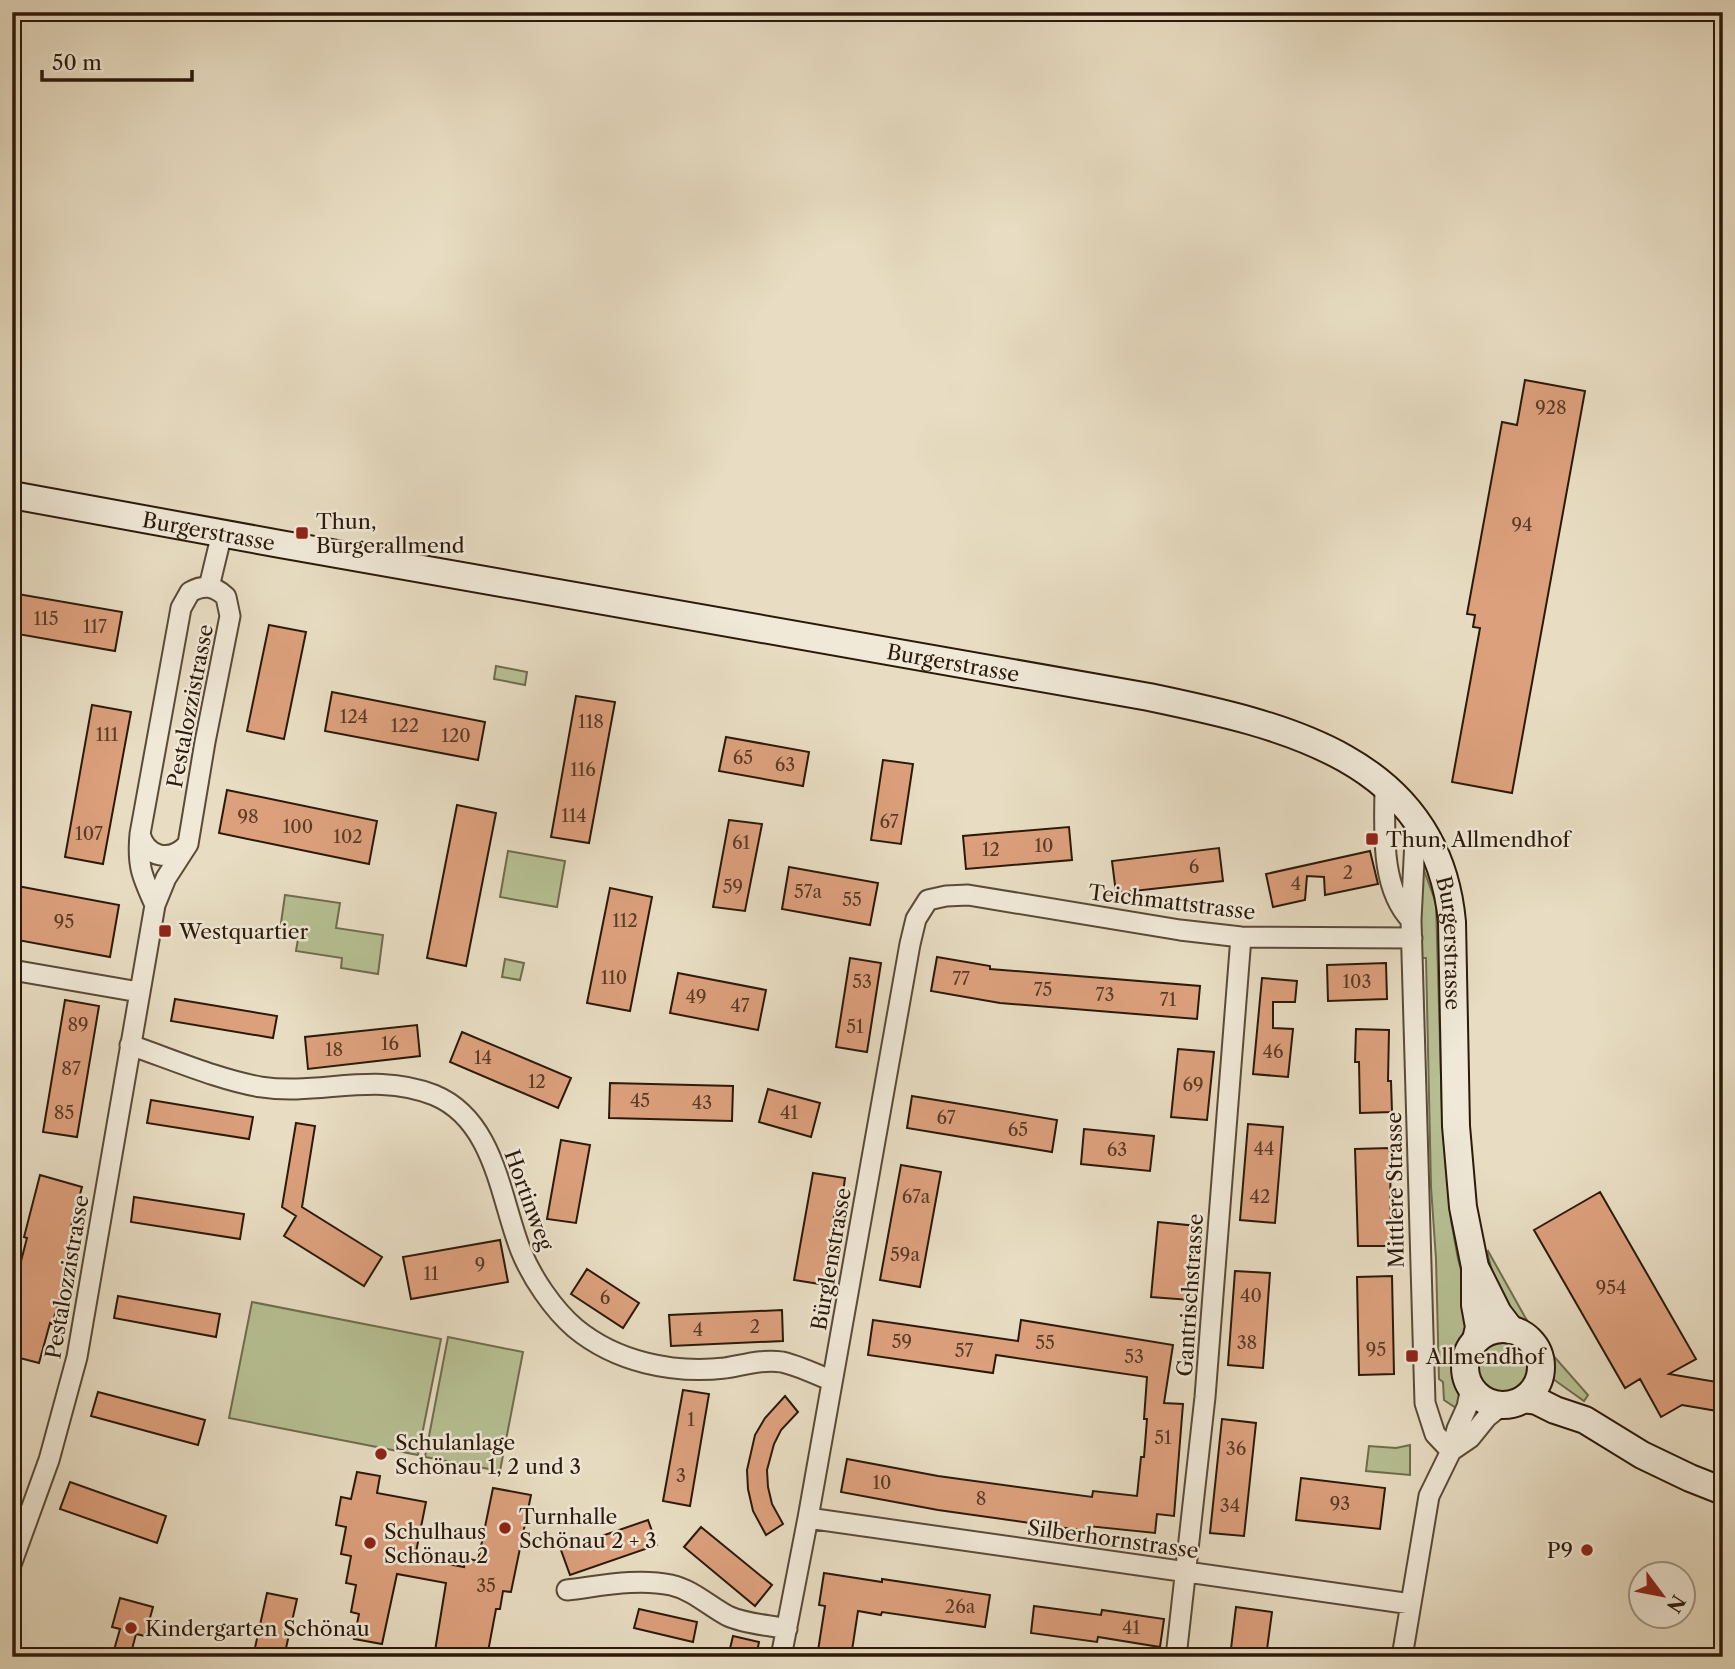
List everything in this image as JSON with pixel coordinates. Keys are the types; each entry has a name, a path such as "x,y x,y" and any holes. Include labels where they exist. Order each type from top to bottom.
{"main road":[{"name":"Burgerstrasse","path":"12,495 1185,705 1250,720 1300,738 1351,762 1385,785 1416,818 1436,854 1450,904 1458,1148 1463,1207 1475,1266 1475,1305 1479,1327 1476,1340"},
{"name":"Burgerstrasse","path":"1475,1266 1498,1313 1511,1330"},
{"path":"1512,1403 1535,1388 1542,1373 1541,1361 1532,1343 1523,1335 1511,1330 1489,1332 1471,1345 1465,1363 1465,1376 1471,1387 1486,1402 1512,1403 1537,1401 1585,1420 1642,1455 1723,1491"},
{"path":"1542,1373 1566,1396 1585,1420"}],"street":[{"path":"209,587 222,533"},
{"name":"Pestalozzistrasse","path":"12,1562 49,1460 77,1357 155,905 166,878 188,844 230,616 226,597 215,588 190,592 181,608 138,856 140,872 155,905"},
{"name":"Mittlere Strasse","path":"1385,785 1386,845 1390,878 1397,901 1411,929"},
{"name":"Mittlere Strasse","path":"1416,818 1411,929 1425,1403 1436,1434 1451,1451"},
{"path":"140,834 146,846 157,855 178,853 188,844"},
{"name":"Teichmattstrasse","path":"928,900 968,895 1180,930 1241,937 1411,929"},
{"name":"Bürglenstrasse","path":"781,1657 910,944 916,919 928,900"},
{"name":"Gantrischstrasse","path":"1176,1657 1205,1397 1241,937"},
{"path":"12,970 139,992"},
{"name":"Hortinweg","path":"130,1045 261,1087 285,1089 356,1083 384,1084 435,1095 469,1121 482,1140 498,1175 529,1268 559,1311 575,1328 621,1355 650,1365 699,1369 762,1361 782,1362 832,1381"},
{"path":"1402,1657 1429,1496 1438,1472 1451,1451 1467,1407 1471,1387"},
{"path":"1451,1451 1470,1438 1487,1417 1512,1403"},
{"name":"Silberhornstrasse","path":"808,1518 1411,1604"},
{"path":"567,1590 638,1581 674,1586 735,1618 787,1629"}],"green space":[{"path":"496,666 527,672 525,685 494,679"},
{"path":"508,851 565,861 557,907 500,897"},
{"path":"1422,865 1436,903 1442,1112 1451,1220 1458,1259 1472,1309 1458,1359 1457,1374 1462,1388 1459,1410 1444,1400 1443,1382 1439,1379 1426,958 1420,958 1419,867"},
{"path":"285,895 340,903 336,928 383,935 378,974 341,968 342,958 296,951 299,933 280,930"},
{"path":"505,959 524,963 520,980 502,977"},
{"path":"1488,1251 1543,1344 1588,1395 1584,1401 1553,1379 1541,1342 1535,1334 1515,1322 1497,1290"},
{"path":"252,1302 441,1339 418,1455 229,1418"},
{"path":"448,1337 523,1352 500,1471 425,1457"},
{"path":"1503,1343 1520,1351 1528,1368 1520,1385 1503,1393 1486,1385 1478,1368 1486,1351"},
{"path":"1410,1445 1410,1475 1366,1471 1369,1446 1396,1448"}],"building":[{"path":"1525,380 1585,391 1512,793 1452,782 1480,628 1473,627 1475,615 1467,614 1502,422 1517,425"},
{"path":"12,593 122,612 115,651 12,633"},
{"path":"269,625 306,632 284,739 247,731"},
{"path":"332,692 485,722 478,760 325,731"},
{"path":"576,696 615,702 589,843 551,837"},
{"path":"92,705 131,712 103,864 65,857"},
{"path":"726,737 809,752 803,786 719,771"},
{"path":"883,760 913,764 901,844 871,840"},
{"path":"227,790 377,821 369,864 219,833"},
{"path":"457,805 496,813 466,966 427,958"},
{"path":"729,820 762,824 745,911 713,907"},
{"path":"1069,827 1072,860 966,869 963,836"},
{"path":"1219,848 1223,881 1116,893 1112,861"},
{"path":"1370,851 1378,884 1325,895 1324,877 1307,876 1305,900 1273,907 1266,874"},
{"path":"789,867 878,883 870,925 782,909"},
{"path":"12,885 119,905 110,957 12,939"},
{"path":"610,888 652,897 630,1011 587,1003"},
{"path":"937,957 990,966 990,969 1200,986 1197,1019 1000,1003 931,991"},
{"path":"850,958 881,963 867,1052 836,1047"},
{"path":"1386,963 1387,999 1328,1001 1327,965"},
{"path":"678,973 766,990 758,1030 670,1013"},
{"path":"1262,978 1297,981 1295,1002 1273,1002 1273,1028 1293,1029 1288,1077 1253,1074"},
{"path":"175,999 277,1016 273,1038 171,1021"},
{"path":"65,1000 99,1006 77,1137 43,1132"},
{"path":"417,1025 420,1056 308,1069 305,1037"},
{"path":"1356,1029 1389,1030 1388,1081 1391,1081 1392,1112 1360,1113 1359,1062 1355,1062"},
{"path":"462,1032 571,1078 558,1108 450,1062"},
{"path":"1178,1049 1214,1052 1207,1120 1171,1117"},
{"path":"610,1083 733,1086 732,1121 609,1118"},
{"path":"768,1089 820,1103 811,1137 759,1122"},
{"path":"912,1096 1057,1120 1052,1152 907,1128"},
{"path":"151,1100 253,1117 249,1139 147,1123"},
{"path":"296,1123 315,1126 302,1207 382,1257 364,1286 284,1236 296,1216 282,1207"},
{"path":"1248,1124 1283,1127 1275,1223 1240,1220"},
{"path":"1084,1129 1154,1136 1150,1171 1081,1164"},
{"path":"561,1140 590,1145 576,1223 547,1219"},
{"path":"1390,1148 1391,1246 1358,1246 1355,1149"},
{"path":"901,1165 941,1172 920,1287 880,1280"},
{"path":"813,1173 845,1178 842,1200 837,1199 826,1263 830,1264 826,1285 794,1280"},
{"path":"40,1175 82,1187 71,1227 74,1227 68,1248 71,1249 63,1281 65,1282 39,1363 12,1356 12,1296"},
{"path":"1600,1192 1696,1359 1669,1374 1723,1383 1723,1412 1682,1405 1661,1417 1640,1379 1625,1388 1534,1230"},
{"path":"134,1197 244,1214 240,1239 131,1222"},
{"path":"1158,1222 1197,1226 1190,1300 1151,1297"},
{"path":"500,1240 508,1282 411,1299 403,1257"},
{"path":"587,1269 639,1303 623,1328 571,1294"},
{"path":"1235,1271 1270,1273 1263,1368 1228,1365"},
{"path":"1392,1276 1394,1374 1359,1375 1357,1277"},
{"path":"118,1296 220,1314 216,1337 114,1318"},
{"path":"782,1310 783,1341 671,1346 669,1315"},
{"path":"873,1320 1018,1341 1021,1320 1173,1345 1164,1403 1183,1404 1174,1516 1157,1514 1155,1533 1088,1526 1087,1531 938,1510 841,1492 847,1459 938,1476 1092,1497 1093,1491 1137,1496 1141,1457 1144,1457 1147,1377 996,1355 993,1373 868,1355"},
{"path":"683,1390 709,1394 690,1506 663,1501"},
{"path":"98,1392 205,1420 198,1445 91,1416"},
{"path":"785,1396 798,1412 781,1430 767,1470 772,1504 783,1524 766,1535 753,1511 747,1470 755,1435 765,1418"},
{"path":"1222,1419 1256,1423 1244,1536 1210,1533"},
{"path":"357,1472 380,1476 377,1493 426,1502 416,1552 432,1555 431,1561 464,1567 465,1558 478,1561 493,1488 531,1495 511,1592 503,1591 500,1609 496,1609 487,1657 434,1657 446,1583 397,1574 382,1644 354,1639 359,1614 351,1612 356,1585 346,1583 351,1556 341,1554 346,1527 336,1525 341,1497 351,1499"},
{"path":"1301,1478 1385,1488 1380,1529 1296,1520"},
{"path":"70,1482 166,1516 157,1543 60,1509"},
{"path":"648,1520 657,1545 570,1575 561,1550"},
{"path":"701,1527 772,1585 755,1606 684,1547"},
{"path":"824,1573 990,1595 985,1627 858,1611 851,1657 817,1657 825,1606 819,1605"},
{"path":"267,1593 297,1599 284,1657 253,1657"},
{"name":"Kindergarten Schönau","path":"120,1598 153,1607 145,1636 136,1634 130,1657 112,1657 120,1629 112,1627"},
{"path":"1034,1606 1101,1615 1102,1610 1164,1619 1160,1647 1098,1637 1097,1642 1031,1633"},
{"path":"1236,1607 1272,1612 1266,1657 1230,1657"},
{"path":"639,1609 697,1622 693,1642 634,1628"},
{"path":"733,1636 759,1642 756,1657 728,1657"}],"place":[{"name":"Thun, Burgerallmend","path":"302,533"},
{"name":"Thun, Allmendhof","path":"1372,839"},
{"name":"Westquartier","path":"165,931"},
{"name":"Allmendhof","path":"1412,1356"},
{"name":"Schulanlage Schönau 1, 2 und 3","path":"381,1454"},
{"name":"Turnhalle Schönau 2 + 3","path":"505,1528"},
{"name":"Schulhaus Schönau 2","path":"370,1543"},
{"name":"P9","path":"1587,1550"},
{"name":"Kindergarten Schönau","path":"131,1628"}]}
